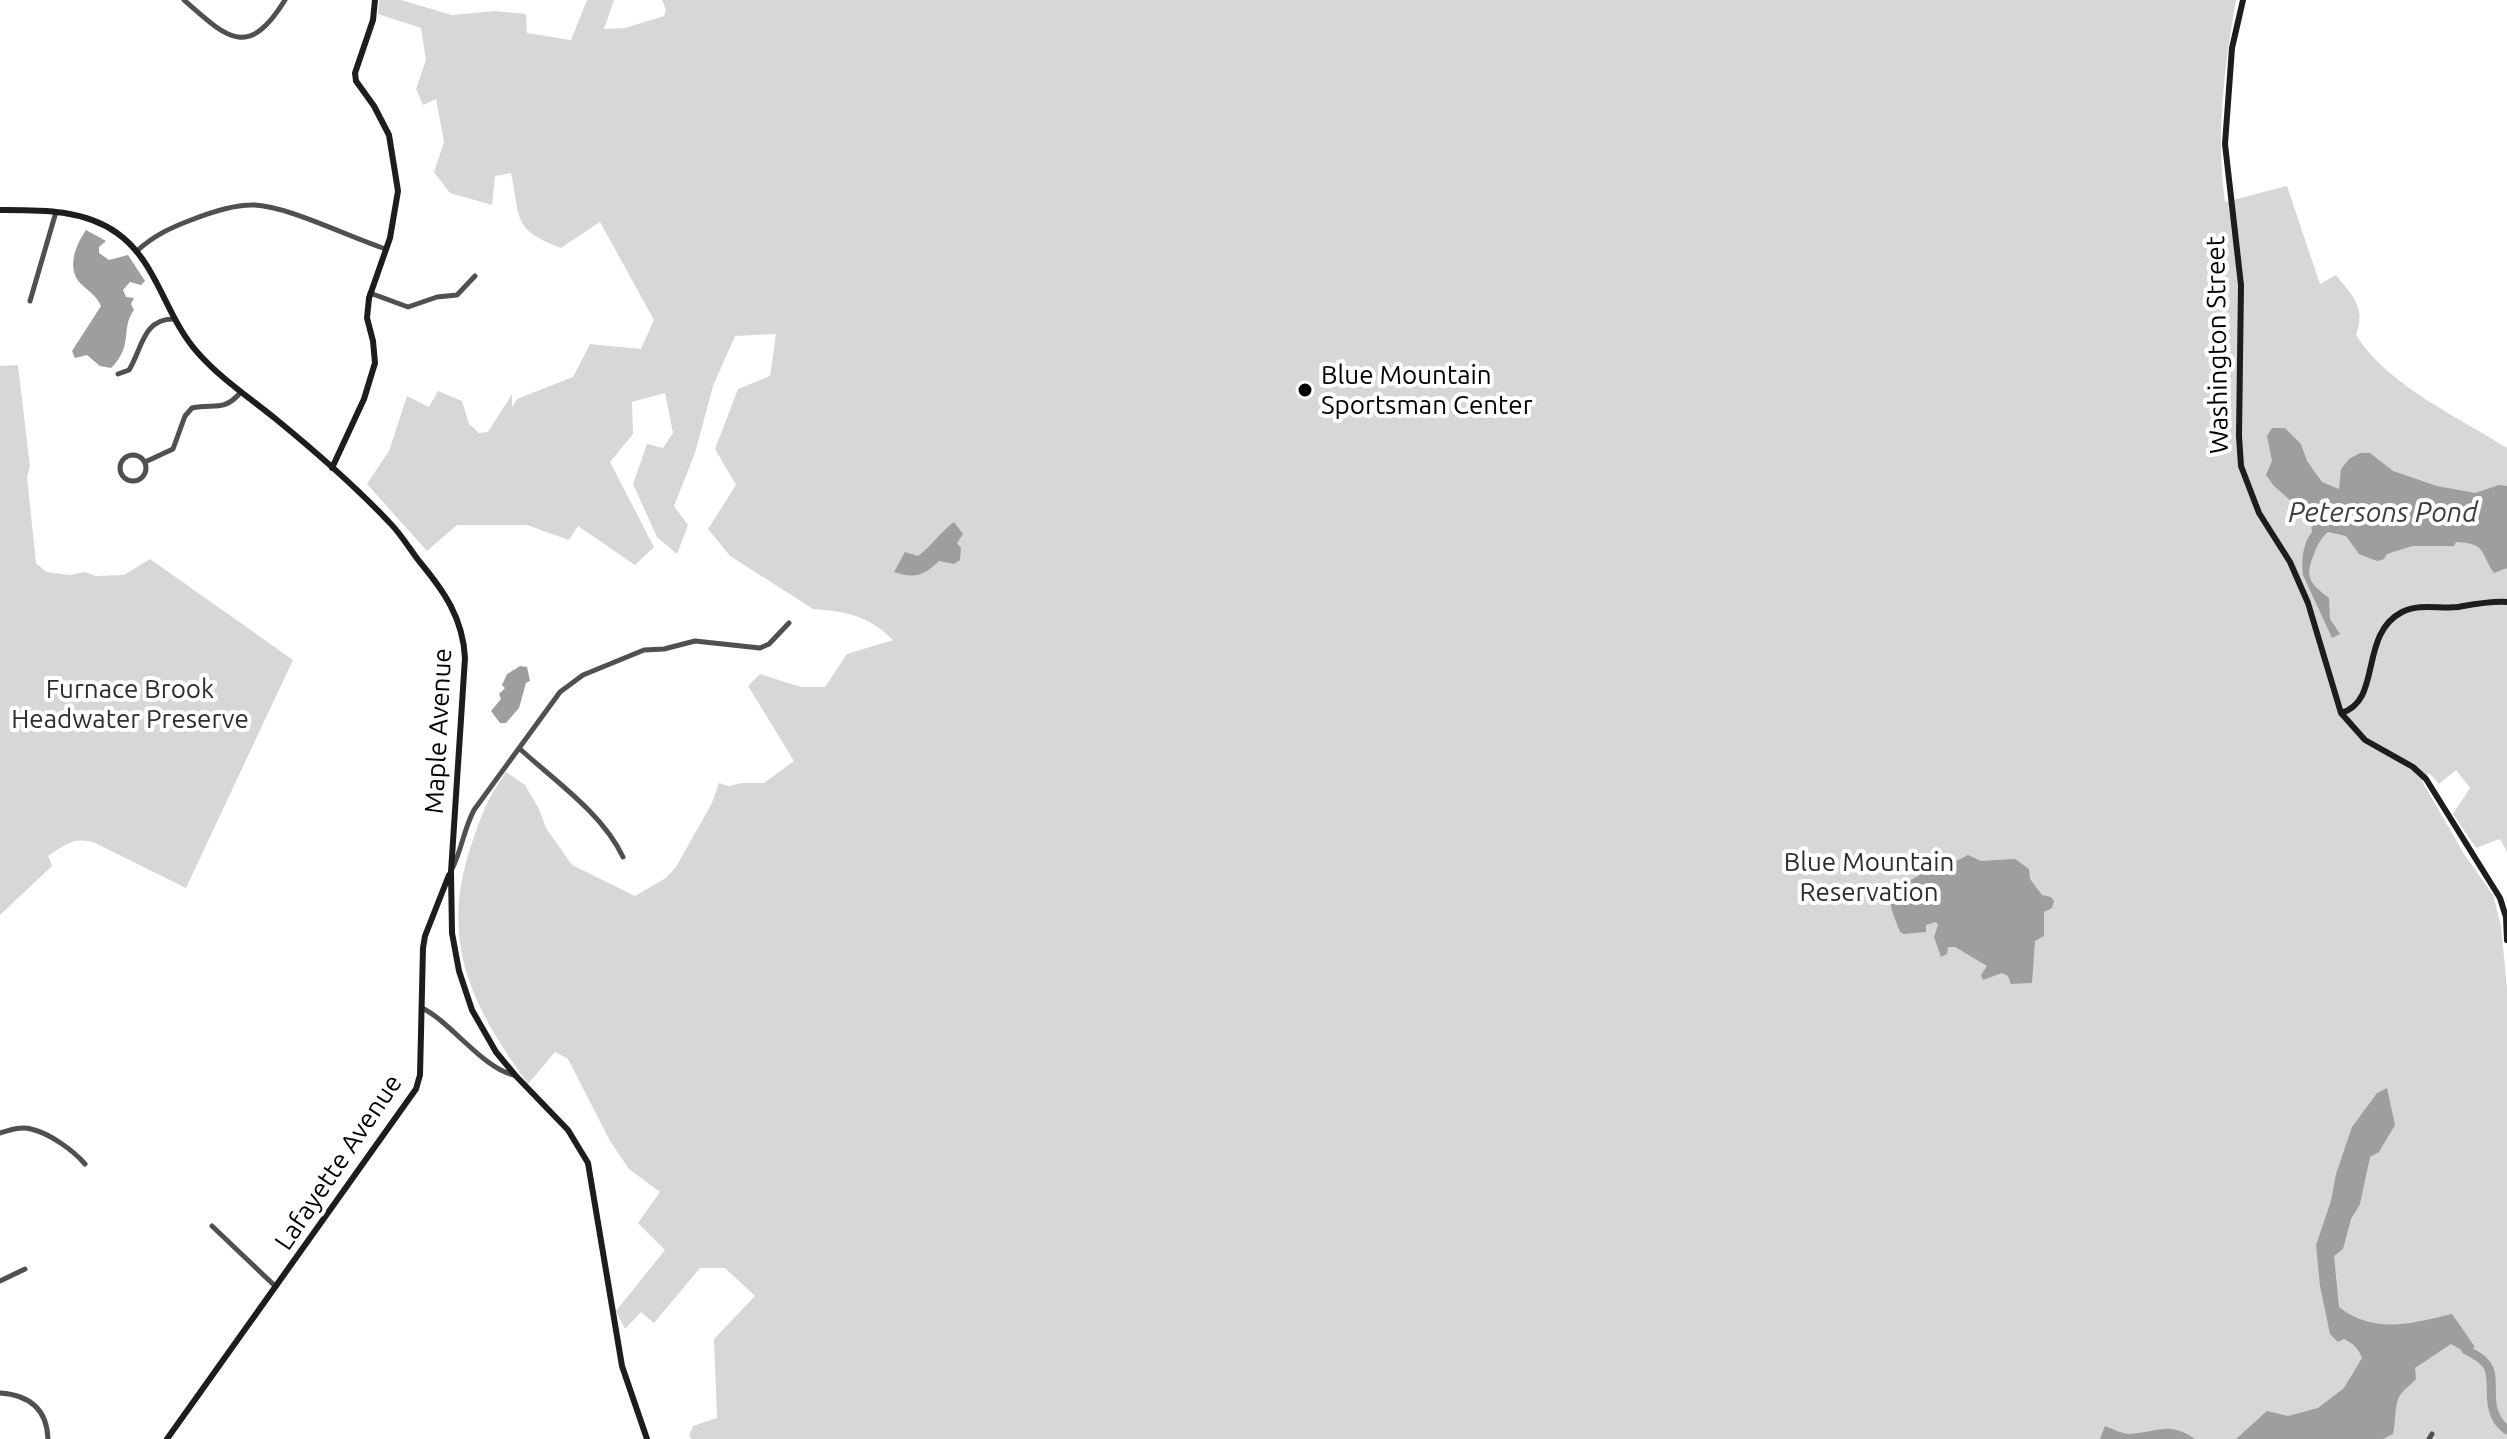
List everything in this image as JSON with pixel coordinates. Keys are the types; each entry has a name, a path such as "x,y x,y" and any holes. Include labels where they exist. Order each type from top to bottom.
{"street":[{"path":"184,0 211,23 236,38 262,31 285,0"},
{"path":"332,468 364,399 375,363 367,318 370,293 386,249 398,191 393,148 385,124 356,81 355,73 373,20 375,0"},
{"name":"Washington Street","path":"2243,0 2232,48 2225,144 2241,285 2241,466 2259,513 2290,562 2308,603 2341,713 2365,740 2413,767 2426,779 2495,887 2504,911 2507,940"},
{"path":"137,251 158,234 175,226 252,204 306,219 386,249"},
{"name":"Maple Avenue","path":"0,210 73,214 107,227 137,251 173,319 199,355 332,468 401,537 445,595 461,629 465,658 451,872 452,933 459,971 480,1024 515,1075 568,1130 588,1163 622,1366 647,1439"},
{"path":"30,301 56,212"},
{"path":"370,293 413,306 437,297 457,295 475,276"},
{"path":"118,374 129,370 151,326 161,320 173,319"},
{"path":"145,462 173,449 185,416 192,408 219,407 230,403 241,392"},
{"path":"135,455 145,462 146,469 140,479 131,480 123,475 121,464 126,457 135,455"},
{"path":"2341,713 2352,709 2362,696 2375,643 2386,625 2400,613 2418,607 2507,602"},
{"path":"451,872 460,853 469,819 484,795 560,692 583,675 638,651 664,649 695,641 760,648 769,644 789,623"},
{"path":"520,749 599,822 616,842 623,857"},
{"name":"Lafayette Avenue","path":"167,1439 416,1089 420,1075 421,970 425,936 451,872"},
{"path":"422,1008 490,1062 515,1075"},
{"path":"0,1133 30,1128 46,1135 85,1164"},
{"path":"212,1226 275,1286"},
{"path":"0,1281 25,1269"},
{"path":"0,1393 16,1394 38,1408 47,1426 48,1439"}],"green space":[{"name":"Blue Mountain Reservation","path":"379,0 401,0 452,15 495,11 526,14 527,33 571,40 587,0 614,0 604,29 625,28 664,16 666,10 662,0 2236,0 2223,101 2221,151 2225,202 2287,186 2320,284 2336,275 2352,296 2359,309 2356,335 2369,353 2404,385 2507,448 2507,852 2500,839 2476,848 2453,814 2470,788 2456,770 2439,784 2429,773 2422,781 2464,854 2493,895 2501,926 2507,988 2507,1439 692,1439 689,1436 693,1426 717,1418 714,1339 755,1296 725,1268 700,1268 654,1323 641,1312 625,1329 616,1311 665,1250 638,1223 660,1192 629,1169 610,1141 568,1059 555,1052 528,1084 490,1027 466,971 460,941 458,911 462,878 482,814 506,772 525,785 546,828 572,865 635,896 666,878 676,867 712,803 719,783 729,786 764,783 794,761 748,686 760,674 801,687 825,687 847,654 893,640 856,616 813,609 730,556 708,529 736,485 715,449 738,389 770,376 776,334 735,336 713,386 695,453 674,506 688,525 677,554 657,537 633,484 647,444 663,448 673,433 665,393 632,402 633,434 610,462 654,547 635,565 578,526 569,540 527,525 457,525 427,551 367,484 389,451 407,396 429,407 438,391 462,401 469,424 479,433 488,432 512,394 512,407 517,399 573,377 590,344 641,349 654,320 600,222 561,248 534,235 521,221 511,173 495,176 492,205 450,193 434,172 444,142 436,99 423,105 416,89 426,60 421,28 378,14"},
{"name":"Furnace Brook Headwater Preserve","path":"18,365 30,467 27,477 36,563 46,572 70,575 84,572 96,576 124,575 150,559 293,660 186,888 95,843 75,841 48,856 52,866 0,915 0,366"}],"water":[{"path":"86,230 106,241 99,247 99,253 109,260 128,255 145,281 141,285 130,282 123,290 126,297 134,298 131,304 134,310 125,345 111,368 100,366 87,355 75,358 72,351 101,306 80,283 74,270 76,249"},
{"name":"Petersons Pond","path":"2272,428 2285,428 2301,444 2307,461 2322,482 2339,489 2341,469 2349,459 2360,453 2370,453 2393,471 2437,486 2475,493 2499,485 2507,486 2507,568 2494,573 2478,547 2456,542 2454,546 2412,546 2387,554 2377,561 2359,554 2346,536 2328,532 2317,547 2309,574 2313,584 2329,598 2330,619 2340,634 2332,638 2303,575 2303,552 2312,532 2311,524 2307,516 2302,520 2291,501 2266,475 2272,461 2267,436"},
{"path":"954,522 963,534 957,543 961,548 960,560 954,564 939,561 918,575 894,572 905,552 918,556"},
{"path":"520,666 527,667 530,681 526,683 519,708 506,723 500,723 491,711 501,699 499,694 505,688 502,685 507,674"},
{"path":"1968,855 1981,861 2015,859 2029,869 2030,879 2042,895 2054,901 2052,908 2044,912 2044,936 2035,941 2032,983 2011,984 2008,976 2002,973 1983,980 1981,975 1987,966 1955,947 1948,947 1947,954 1941,957 1934,937 1936,922 1926,925 1926,932 1900,932 1891,907 1894,894 1943,860 1954,862"},
{"path":"2387,1088 2395,1125 2379,1152 2370,1157 2360,1204 2351,1219 2343,1249 2334,1256 2339,1307 2352,1316 2380,1324 2408,1323 2452,1314 2475,1347 2465,1352 2451,1344 2415,1368 2416,1379 2402,1392 2397,1402 2393,1434 2383,1439 2236,1439 2267,1411 2288,1416 2318,1408 2344,1388 2362,1358 2353,1345 2344,1339 2338,1342 2330,1334 2320,1286 2316,1245 2352,1127 2377,1093"},
{"path":"2105,1426 2131,1434 2178,1430 2195,1439 2100,1439"}],"waterway":[{"path":"2466,1350 2487,1365 2494,1414 2507,1430"}],"place":[{"name":"Blue Mountain Sportsman Center","path":"1305,390"}]}
